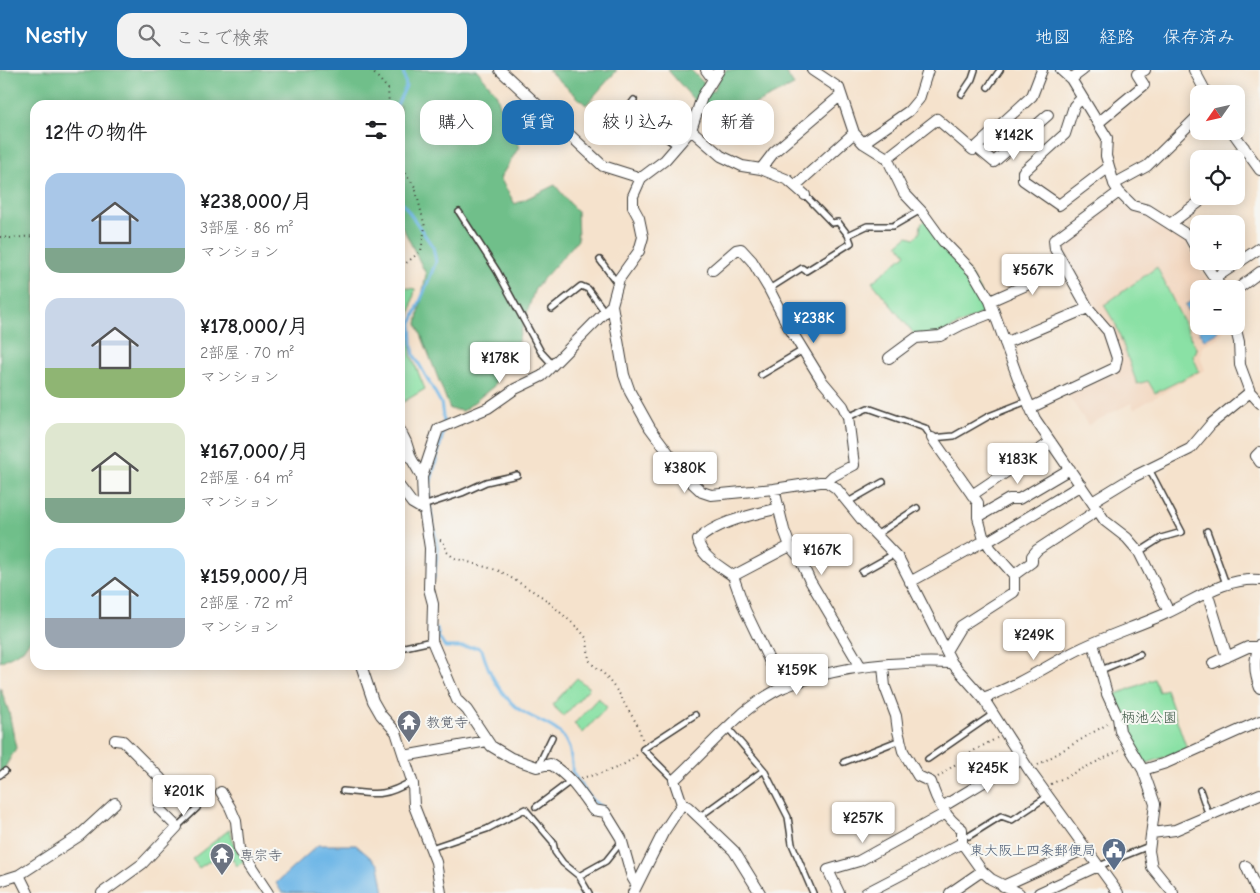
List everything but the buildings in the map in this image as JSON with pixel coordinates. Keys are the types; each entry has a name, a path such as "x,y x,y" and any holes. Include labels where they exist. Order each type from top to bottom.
{"street":[{"path":"500,70 603,166 641,178"},
{"path":"812,70 839,88 854,133 863,143 887,158 904,193 972,272 992,307 1035,419 1105,521 1127,538 1139,552 1169,612"},
{"path":"863,143 909,111 919,99 928,70"},
{"path":"887,158 937,119 973,150 1032,96 1042,70"},
{"path":"1061,70 1071,79 1107,138 1106,156 1117,188 1133,206 1148,210 1190,238"},
{"path":"1071,79 1083,70"},
{"path":"1098,123 1144,85 1137,74 1146,70"},
{"path":"1194,70 1202,85"},
{"path":"692,127 712,73"},
{"path":"762,169 774,152 841,95"},
{"path":"1082,98 1074,106 1065,134 1023,172 1023,180 1059,205 1109,167"},
{"path":"976,147 994,162 1048,115"},
{"path":"1029,405 1115,368 1117,358 1108,331 1088,308 1055,249 1054,240 1147,166 1190,124"},
{"path":"692,131 720,156 742,166 762,169 788,180 805,195"},
{"path":"795,186 854,133"},
{"path":"1239,140 1260,170"},
{"path":"634,888 622,841 605,812 593,810 572,780 550,764 537,767 511,758 490,746 467,710 457,700 432,642 433,604 428,574 430,548 422,477 438,429 488,408 515,389 542,376 609,308 619,279 638,251 643,237 639,218 633,207 632,196 641,178 665,160 677,146"},
{"path":"1170,224 1195,205"},
{"path":"1209,270 1215,278 1260,248"},
{"path":"609,308 624,375 630,392 650,428 687,478 702,492 712,495 828,482 833,476 854,465 848,417 843,406 822,381 787,324 752,261 741,249 736,250 713,270"},
{"path":"889,358 916,338 940,336 1065,268"},
{"path":"1245,283 1260,272"},
{"path":"1005,343 1088,308"},
{"path":"1237,335 1240,365 1250,392 1260,403"},
{"path":"1014,576 1032,562 1032,556 1037,550 1095,506 1149,469 1190,448 1211,424 1250,392"},
{"path":"932,438 978,503 978,517 986,541 1014,576 1014,592 961,626 946,651"},
{"path":"405,440 411,458 422,477"},
{"path":"972,495 1051,442"},
{"path":"1260,452 1256,456 1260,462"},
{"path":"978,517 1009,499 1019,499 1070,469"},
{"path":"828,482 836,488 898,559 952,663 983,698 1022,760 1118,893"},
{"path":"910,582 986,541 1081,485"},
{"path":"774,489 790,546 799,557 809,579 861,667"},
{"path":"405,494 412,503 424,508"},
{"path":"778,508 715,527 698,540 704,554 733,576 745,610 782,687"},
{"path":"733,576 790,546"},
{"path":"983,698 1006,690 1093,643 1169,612 1207,592 1226,584 1252,579 1260,580"},
{"path":"1207,592 1227,657"},
{"path":"1093,643 1107,694 1118,718 1120,731 1142,770 1154,804 1149,851 1152,867 1173,893"},
{"path":"1213,663 1248,647 1259,645 1255,675 1260,688"},
{"path":"760,893 734,851 682,804 674,780 740,716 782,687 818,676 861,667 923,662 952,663"},
{"path":"883,665 885,687 896,716 903,751 918,776 931,782 935,797 954,823 962,829 982,871 990,879 1019,893"},
{"path":"363,670 373,701 381,715 396,732 412,781 414,806 436,862 441,893"},
{"path":"1142,770 1166,763 1260,721"},
{"path":"102,893 142,864 177,827 159,809 164,785 160,778 122,740 115,740"},
{"path":"404,756 487,741"},
{"path":"839,893 828,870 858,861 944,810 1022,760"},
{"path":"221,792 236,821 239,849 268,893"},
{"path":"1152,833 1175,830 1260,794"},
{"path":"0,881 18,875 80,836 115,803"},
{"path":"634,888 663,833 682,804"},
{"path":"866,893 966,840"},
{"path":"1004,886 1085,849"},
{"path":"1039,893 1098,866"},
{"path":"1246,866 1258,890"},
{"path":"950,893 982,871"},
{"path":"18,875 28,893"}],"lane":[{"path":"962,94 972,79 975,70"},
{"path":"988,87 1000,70"},
{"path":"769,289 802,268 806,271 851,243 848,235 838,222 832,223 805,195"},
{"path":"848,235 867,226 893,226 919,211"},
{"path":"459,212 497,272 541,352 553,366"},
{"path":"600,260 617,284"},
{"path":"552,309 581,286 588,289 609,308"},
{"path":"761,375 803,350"},
{"path":"848,417 868,408 924,428 932,438 954,436 976,423 1029,405"},
{"path":"1139,552 1161,538 1182,532 1149,469"},
{"path":"424,508 486,482 517,474"},
{"path":"848,502 883,482"},
{"path":"876,535 917,508"},
{"path":"1207,531 1226,584"},
{"path":"862,572 894,554"},
{"path":"405,647 432,642"},
{"path":"1101,670 1140,654"},
{"path":"928,759 992,714"},
{"path":"674,780 642,749 695,715"},
{"path":"728,728 764,770 788,817 792,844 813,893"},
{"path":"537,767 552,737"},
{"path":"844,762 900,740"},
{"path":"698,817 764,770"},
{"path":"536,807 572,780"},
{"path":"343,791 386,794 412,781"},
{"path":"1200,790 1209,816"},
{"path":"966,840 1001,816 1012,820 1045,792"},
{"path":"177,827 197,808"},
{"path":"430,848 487,829 525,809 553,842 555,852 563,863 579,876 589,893"},
{"path":"579,876 606,861 622,841"},
{"path":"1098,866 1150,845"}],"path":[{"path":"371,70 388,89 389,100"},
{"path":"405,173 415,188 425,227 421,251 405,264"},
{"path":"0,237 30,236"},
{"path":"430,548 440,540 443,541 447,552 454,558 500,571 544,598 579,629 587,639 590,660 594,666 601,670 621,696 624,705 637,724 642,738 642,749 626,764 614,770 572,780"},
{"path":"1029,770 1118,718"},
{"path":"931,782 975,750 1006,734"},
{"path":"1045,792 1128,747"},
{"path":"197,808 221,792"}],"shaded area":[{"path":"1119,199 1130,211 1145,214 1185,239 1190,249 1190,270 1201,270 1207,280 1190,280 1190,335 1220,335 1203,345 1200,356 1205,370 1134,409 1131,403 1088,425 1068,395 1120,370 1122,357 1111,327 1096,312 1057,247 1058,243"}],"green space":[{"path":"0,70 477,70 496,93 502,112 502,145 518,145 519,147 500,178 515,204 555,185 577,212 578,240 535,288 516,347 503,358 494,386 463,411 450,409 417,324 426,274 405,232 405,100 30,100 30,640 23,650 0,662"},
{"path":"548,70 617,70 590,100 584,100 584,103"},
{"path":"668,70 691,70 713,92 720,77 726,70 784,70 794,85 763,100 702,100 702,109"},
{"path":"925,220 970,274 991,309 938,335 915,335 872,282 906,254 898,244 908,236 915,238 920,232 921,224"},
{"path":"1157,267 1197,350 1193,356 1199,371 1155,393 1148,381 1137,384 1116,325 1104,305"},
{"path":"405,288 415,289 408,323 411,355 425,389 405,401"},
{"path":"577,678 589,688 564,716 552,705"},
{"name":"柄池公園","path":"1154,679 1159,692 1166,689 1187,749 1145,764 1131,740 1112,696"},
{"path":"0,687 9,712 16,748 0,776"},
{"path":"598,698 607,707 583,733 574,724"},
{"path":"230,829 234,845 244,861 237,866 226,850 199,868 192,859"}],"water":[{"path":"1190,302 1190,314 1185,305"},
{"path":"1201,335 1213,335 1204,340"},
{"path":"318,845 356,845 379,865 384,893 282,893 276,883"}],"waterway":[{"path":"399,100 406,86 403,70"},
{"path":"405,206 433,247 436,262 411,324 414,355 441,403 444,423"},
{"path":"434,578 438,550 429,500 430,485 444,430"},
{"path":"437,628 439,638 445,647 477,647 482,650 494,680 509,700 523,712 557,730 564,737 572,763 572,772 591,799 603,808"}],"place":[{"name":"教覚寺","path":"409,743"},
{"name":"東大阪上四条郵便局","path":"1114,871"},
{"name":"専宗寺","path":"222,876"}]}
